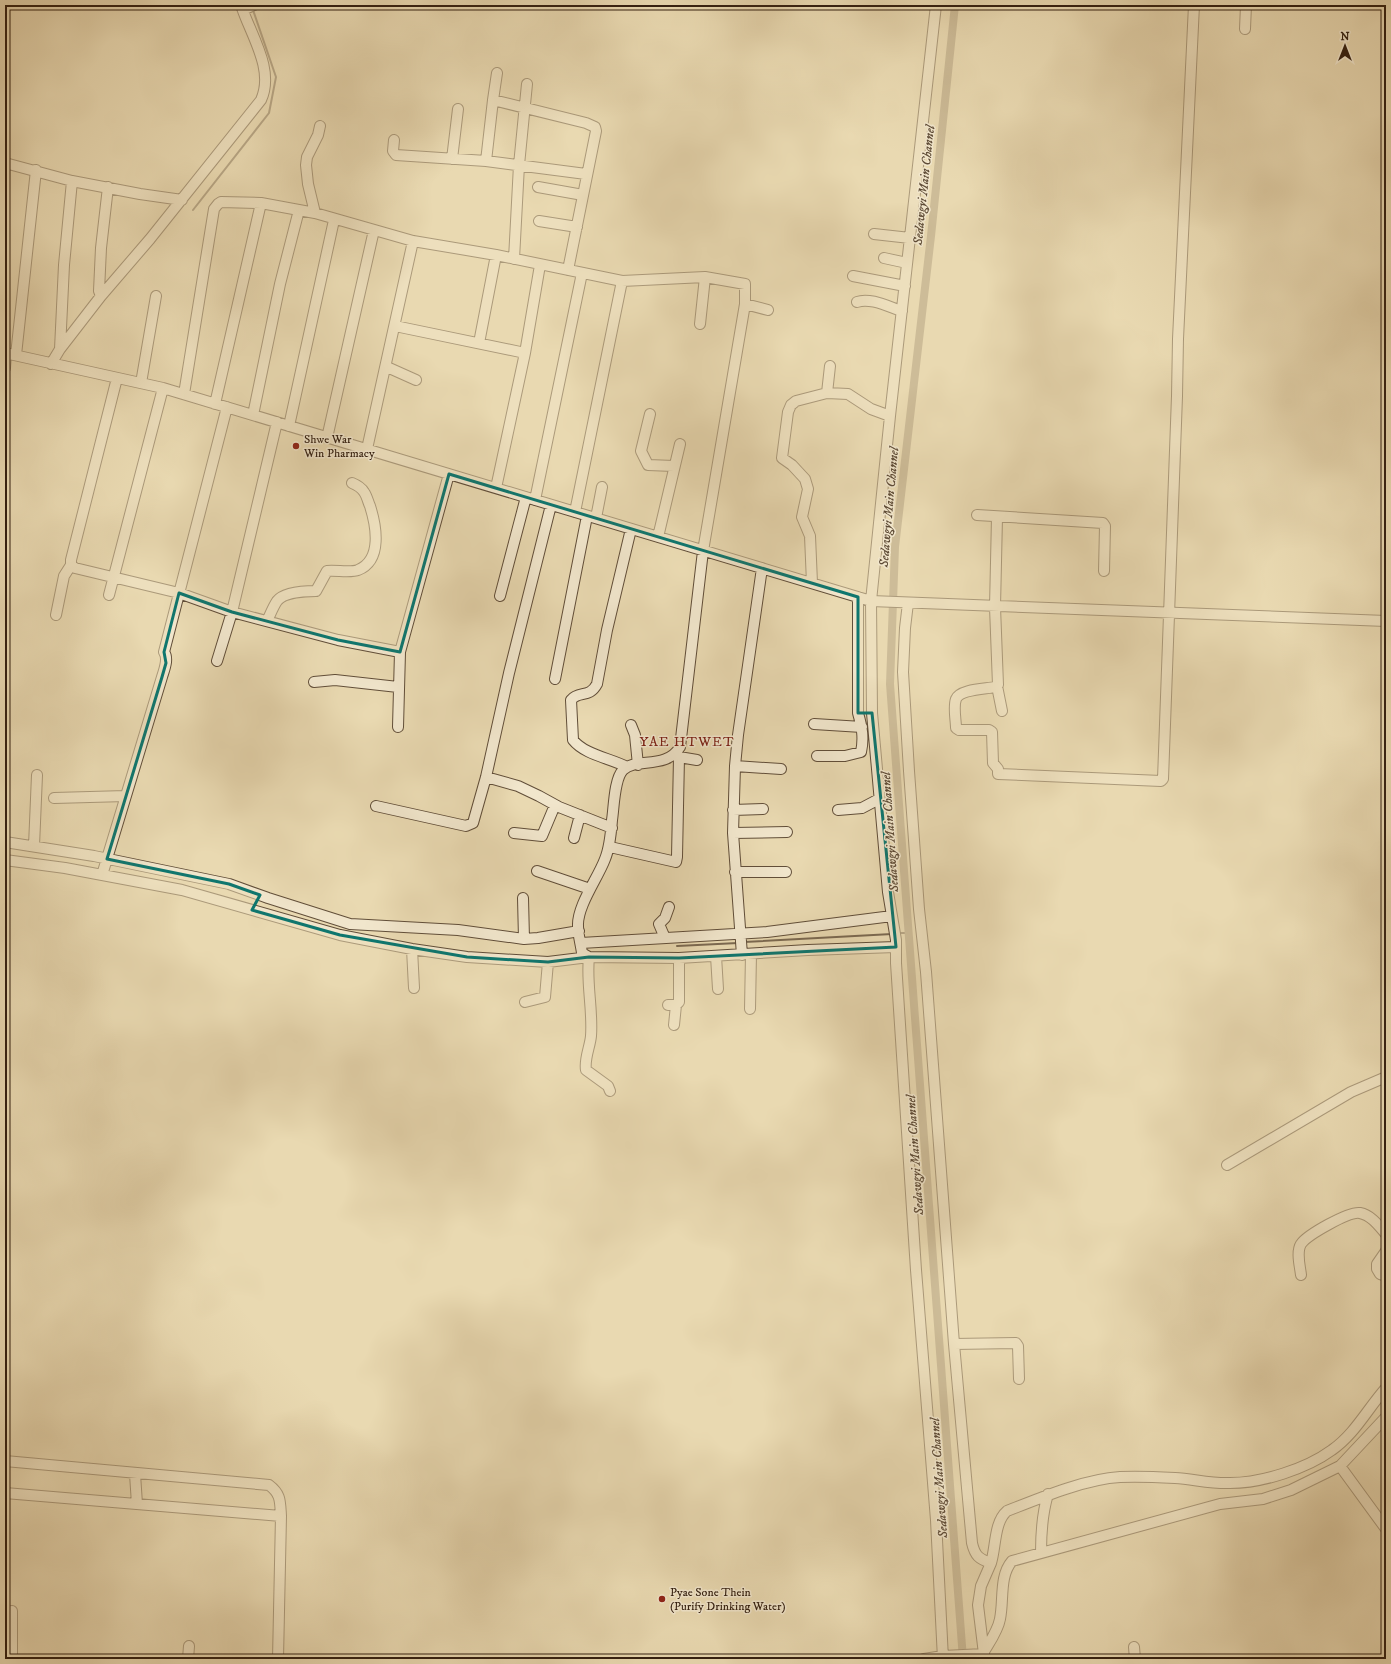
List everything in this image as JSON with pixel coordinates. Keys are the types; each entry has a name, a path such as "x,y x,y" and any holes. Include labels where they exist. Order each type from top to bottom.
{"street":[{"path":"936,5 890,416 875,602 872,713 879,799 896,944 916,1270 936,1520 945,1657"},
{"path":"997,686 964,692 959,695 956,701 956,713 957,730 990,730 992,732 993,763 998,769 998,774 1162,781 1177,396 1178,331 1194,5"},
{"path":"1244,29 1246,5"},
{"path":"51,364 60,349 100,296 182,200 256,107 264,92 264,68 247,7"},
{"path":"486,161 497,73"},
{"path":"514,259 518,165 527,84"},
{"path":"493,100 525,106 586,123 595,127 596,131 586,174 568,270"},
{"path":"452,160 458,109"},
{"path":"315,213 308,184 306,165 307,157 318,135 320,126"},
{"path":"394,140 393,151 396,155 452,160 486,161 586,174"},
{"path":"5,163 36,170 72,181 140,194 182,200"},
{"path":"5,368 9,354 36,170"},
{"path":"60,349 64,265 72,181"},
{"path":"100,296 101,248 108,187"},
{"path":"538,188 583,195"},
{"path":"184,394 214,209 221,202 261,203 315,213 334,220 413,241 496,255 622,281 705,277 745,284 745,304 703,551 678,755 677,858 676,862 610,847"},
{"path":"215,404 261,203"},
{"path":"253,415 280,284 299,210"},
{"path":"290,426 334,220"},
{"path":"539,221 577,227"},
{"path":"327,438 374,230"},
{"path":"874,234 910,238"},
{"path":"368,449 387,368 413,241"},
{"path":"479,343 496,255"},
{"path":"884,258 907,263"},
{"path":"496,488 524,353 540,265"},
{"path":"500,596 530,499 582,273"},
{"path":"853,276 905,286"},
{"path":"700,324 705,277"},
{"path":"575,512 622,281"},
{"path":"142,383 156,296"},
{"path":"856,302 861,300 872,302 902,311"},
{"path":"745,304 768,310"},
{"path":"395,326 524,353"},
{"path":"9,354 142,383 184,394 875,602 1386,621"},
{"path":"827,393 830,366"},
{"path":"387,368 416,380"},
{"path":"56,614 64,576 71,565 117,378"},
{"path":"109,596 163,388"},
{"path":"812,583 810,536 802,517 808,489 805,479 801,474 782,458 788,412 791,405 796,401 827,393 848,394 871,409 890,416"},
{"path":"102,875 164,670 166,655 164,652 226,407"},
{"path":"650,414 641,451 648,465 674,466"},
{"path":"217,661 232,612 277,422"},
{"path":"658,537 680,444"},
{"path":"398,727 400,652 449,474"},
{"path":"267,621 277,601 283,597 304,591 316,591 327,571 358,570 369,562 377,538 375,522 365,493 359,486 352,482"},
{"path":"555,679 592,517 602,488"},
{"path":"376,806 469,826 473,823 486,777 509,673 551,505"},
{"path":"977,515 1103,523 1105,526 1104,571"},
{"path":"997,517 995,607 997,686 1002,711"},
{"path":"630,529 607,630 597,684 594,690 589,694 577,696 571,700 573,740 588,752 598,754 624,766 638,765 678,755 697,760"},
{"path":"71,565 87,571 114,576 179,593 232,612 338,640 400,652"},
{"path":"750,1009 745,953 740,936 735,872 733,810 738,735 762,568"},
{"path":"817,756 845,756 861,752 863,741 862,727 858,713 858,597"},
{"path":"905,603 903,672 909,764 919,909 929,1002 954,1344 972,1544 974,1552 980,1559 991,1563"},
{"path":"314,682 335,680 398,686"},
{"path":"858,713 872,713"},
{"path":"814,724 862,727"},
{"path":"631,726 635,735 638,765"},
{"path":"614,753 624,766"},
{"path":"610,1091 603,1083 588,1072 585,1067 591,1036 590,1004 584,950 578,927 590,889 606,859 610,847 618,779 624,766"},
{"path":"735,766 781,769"},
{"path":"34,846 37,775"},
{"path":"486,777 518,786 555,805 612,828"},
{"path":"54,798 126,796"},
{"path":"838,810 862,808 879,799"},
{"path":"514,832 542,836 555,805"},
{"path":"733,810 763,809"},
{"path":"574,838 580,815"},
{"path":"733,832 787,832"},
{"path":"5,842 106,859 229,884 350,924 458,930 524,939 579,931"},
{"path":"5,860 102,875 182,890 340,935 412,949 467,957 548,962 584,950 665,938 740,936 892,916"},
{"path":"537,871 590,889"},
{"path":"735,872 786,872"},
{"path":"252,910 260,895"},
{"path":"523,898 524,939"},
{"path":"665,938 659,924 665,918 669,907"},
{"path":"584,950 679,958 896,944"},
{"path":"412,949 414,988"},
{"path":"716,956 718,989"},
{"path":"674,1025 672,1005 680,1002 679,958"},
{"path":"525,1002 545,997 548,962"},
{"path":"1227,1165 1351,1092 1386,1077"},
{"path":"1301,1275 1301,1244 1326,1225 1359,1213 1378,1223 1386,1234"},
{"path":"1386,1251 1376,1269 1380,1274 1386,1276"},
{"path":"954,1344 1016,1344 1018,1346 1019,1379"},
{"path":"982,1654 978,1605 981,1586 995,1550 998,1524 1007,1511 1048,1494 1104,1479 1120,1477 1174,1478 1229,1484 1256,1481 1296,1470 1333,1450 1358,1425 1374,1401 1386,1388"},
{"path":"982,1654 994,1635 1000,1621 1006,1568 1012,1561 1220,1504 1263,1499 1291,1490 1340,1466 1386,1417"},
{"path":"5,1462 269,1485 276,1491 280,1499 281,1516 278,1659"},
{"path":"1340,1466 1386,1529"},
{"path":"135,1474 136,1504"},
{"path":"5,1494 281,1516"},
{"path":"1041,1552 1043,1509 1048,1494"},
{"path":"12,1611 12,1659"},
{"path":"188,1646 188,1659"},
{"path":"1134,1647 1135,1659"},
{"path":"924,1659 982,1654"}],"highlighted area":[{"path":"449,474 858,597 858,713 872,713 896,947 679,958 589,957 548,962 467,957 340,935 252,910 260,895 229,884 107,859 166,663 164,652 179,593 232,612 338,640 400,652"}],"waterway":[{"name":"Sedawgyi Main Channel","path":"955,5 931,236 895,547 890,684 963,1659"},
{"path":"193,210 269,113 276,77 253,10"},
{"path":"898,933 909,933"},
{"path":"744,942 892,934"},
{"path":"677,946 738,943"}],"place":[{"name":"Shwe War Win Pharmacy","path":"296,446"},
{"name":"Pyae Sone Thein (Purify Drinking Water)","path":"662,1599"}],"district":[{"name":"YAE HTWET","path":"687,741"}]}
